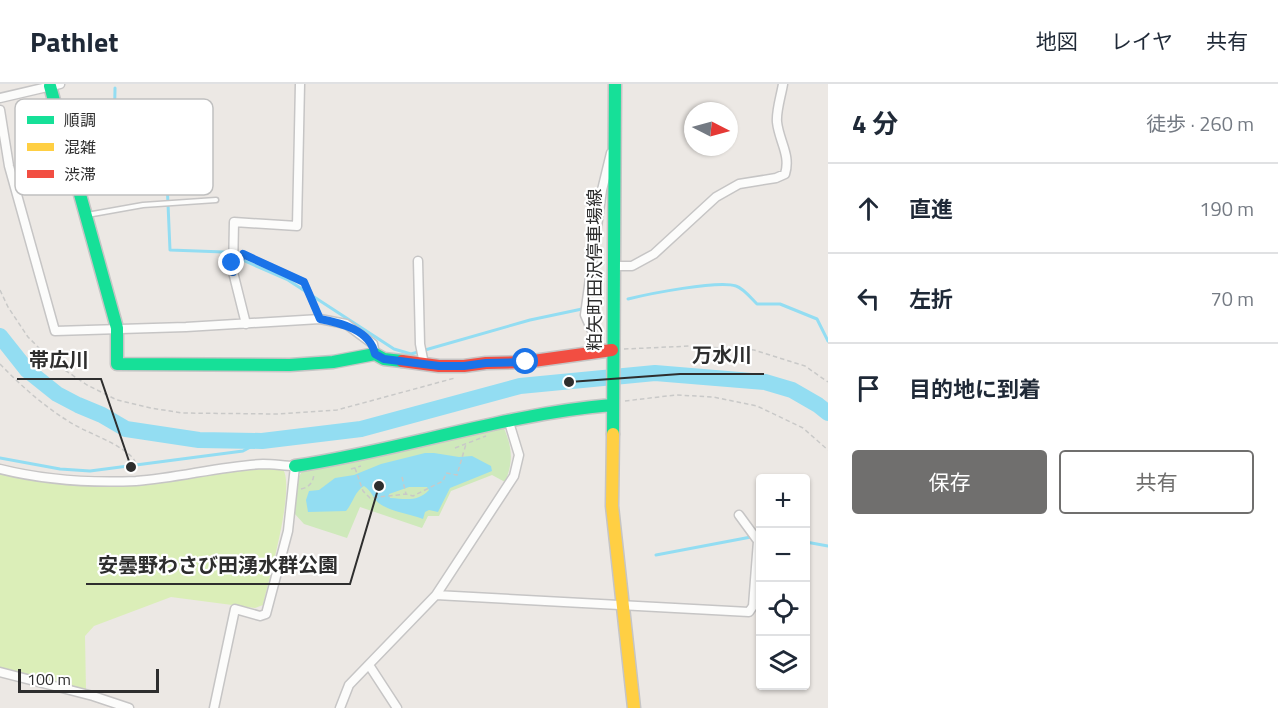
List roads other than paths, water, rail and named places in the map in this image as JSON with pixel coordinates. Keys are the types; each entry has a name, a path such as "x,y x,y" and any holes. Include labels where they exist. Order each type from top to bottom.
{"street":[{"path":"246,324 234,267 234,222 297,226 300,84"},
{"name":"粕矢町田沢停車場線","path":"615,84 613,266 608,352 612,401 612,506 634,708"},
{"path":"613,266 632,266 654,254 716,196 739,184 776,178 785,174 788,166 777,122 783,84"},
{"path":"0,98 55,85"},
{"path":"0,110 9,166 15,188"},
{"path":"82,195 117,328 117,364 290,365 333,362 375,354 384,359 464,366 526,362 608,352 585,315 602,190 614,142"},
{"path":"17,195 55,331 186,327 320,319 346,324 373,344 375,354"},
{"path":"418,261 421,348 424,361"},
{"path":"0,469 38,477 85,481 137,480 265,464 295,466 358,456 508,419 612,401"},
{"path":"340,708 349,685 436,595 514,476 519,454 508,419"},
{"path":"214,708 235,609 260,616 266,614 288,531 295,466"},
{"path":"436,595 749,612 753,606 758,541 739,515"},
{"path":"369,665 397,708"},
{"path":"0,672 93,696 129,708"}],"lane":[{"path":"87,216 143,205 216,200"},
{"path":"234,267 243,254 304,282 320,319"}],"water":[{"path":"425,453 434,453 459,457 472,456 491,466 492,471 450,488 438,512 429,510 425,512 423,519 385,507 364,486 358,491 346,511 308,512 306,500 309,491 319,490 335,478 354,475 381,464","holes":["409,487 427,487 429,490 416,498 390,498 389,494"]}],"waterway":[{"path":"115,88 115,99"},
{"path":"168,195 170,250 224,252 232,256"},
{"path":"238,258 288,280 394,349 411,354 530,320 601,305"},
{"path":"628,299 699,286 736,286 757,304 780,304 817,319 828,341"},
{"path":"0,336 27,370 57,394 78,405 126,429 199,440 262,441 361,429 520,386 655,373 765,382 792,390 828,413"},
{"path":"0,458 60,469 90,471 243,451 262,441"},
{"path":"656,555 751,537"},
{"path":"810,543 828,546"}],"place":[{"name":"万水川","path":"569,382"},
{"name":"帯広川","path":"131,467"},
{"name":"安曇野わさび田湧水群公園","path":"379,486"}]}
